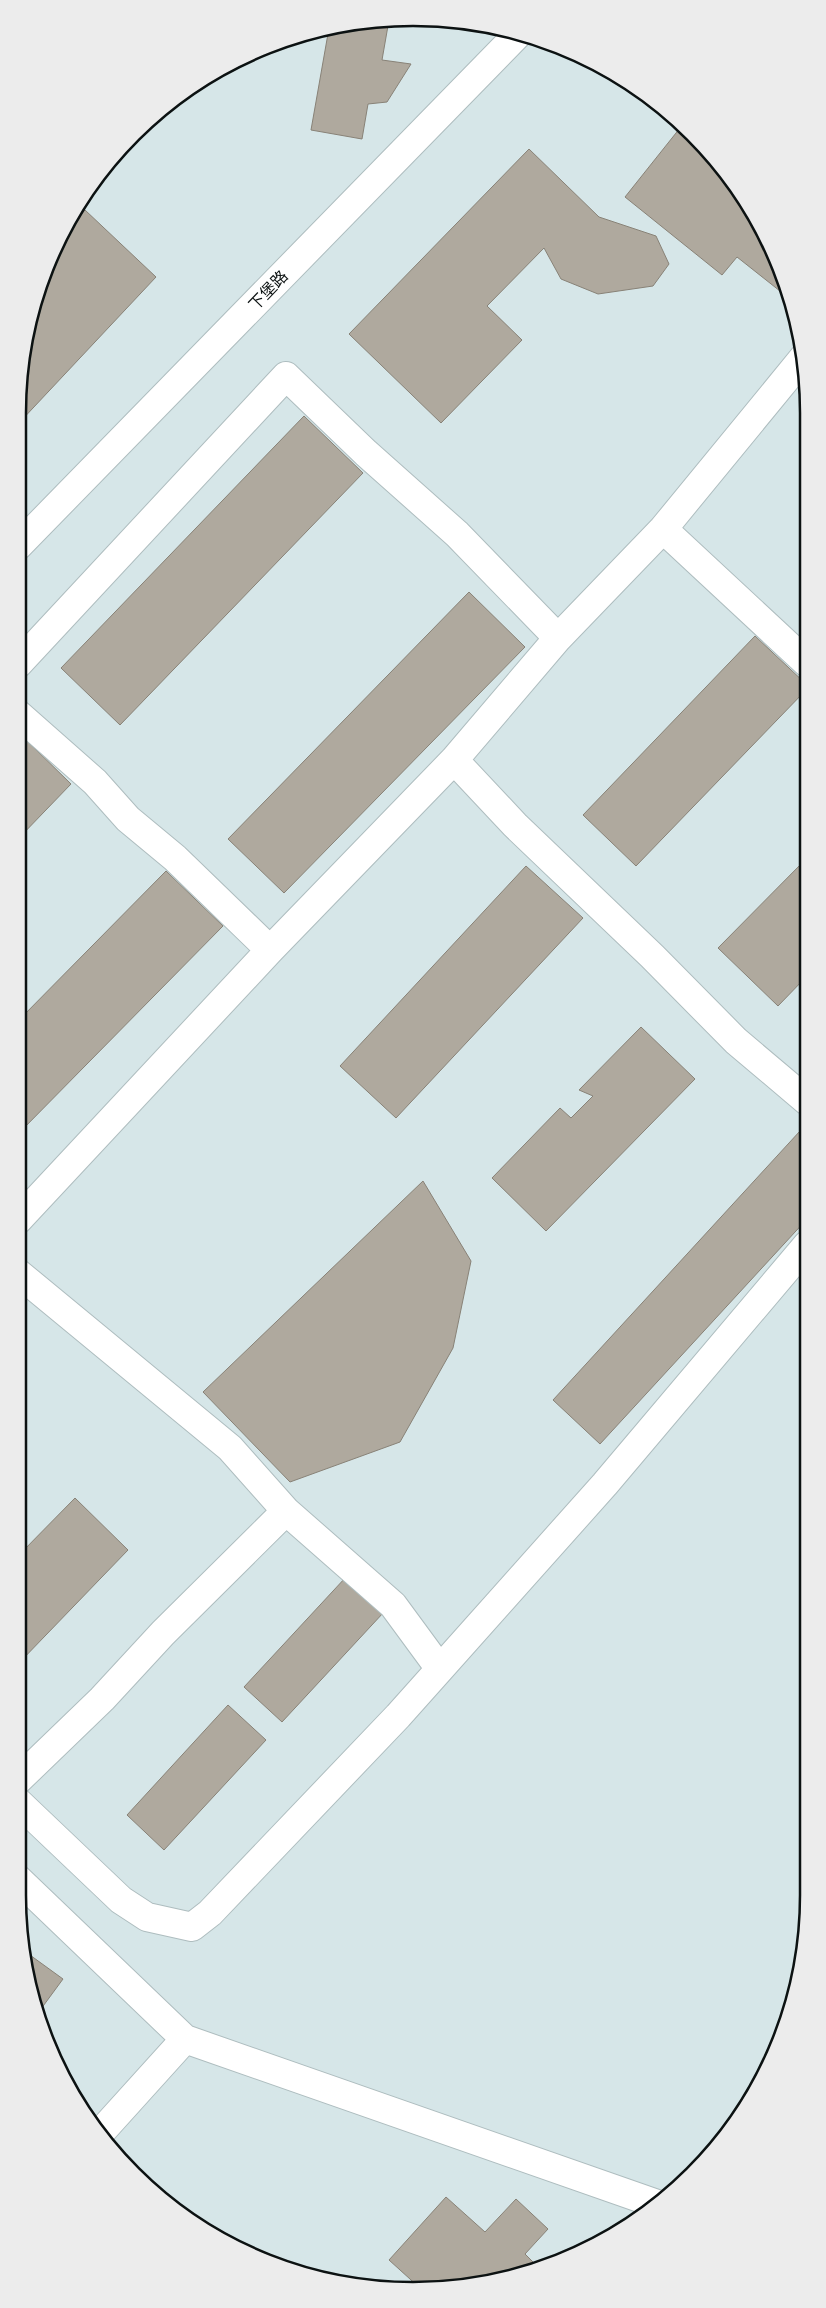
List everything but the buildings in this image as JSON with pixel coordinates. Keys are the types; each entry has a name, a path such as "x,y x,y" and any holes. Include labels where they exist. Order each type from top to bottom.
{"street":[{"name":"下堡路","path":"26,538 513,39"},
{"path":"26,1211 270,950 454,760 558,638 663,530 796,366"},
{"path":"26,655 286,376 366,453 457,534 558,638"},
{"path":"663,530 800,656"},
{"path":"26,721 95,782 128,819 175,858 270,950"},
{"path":"454,760 516,826 645,949 736,1042 800,1095"},
{"path":"26,1810 121,1900 147,1918 192,1927 216,1906 398,1716 605,1484 800,1253"},
{"path":"26,1280 230,1448 286,1511 393,1605 440,1669"},
{"path":"26,1772 102,1699 163,1633 286,1511"},
{"path":"26,1887 185,2039 649,2201"},
{"path":"105,2128 185,2039"}]}
